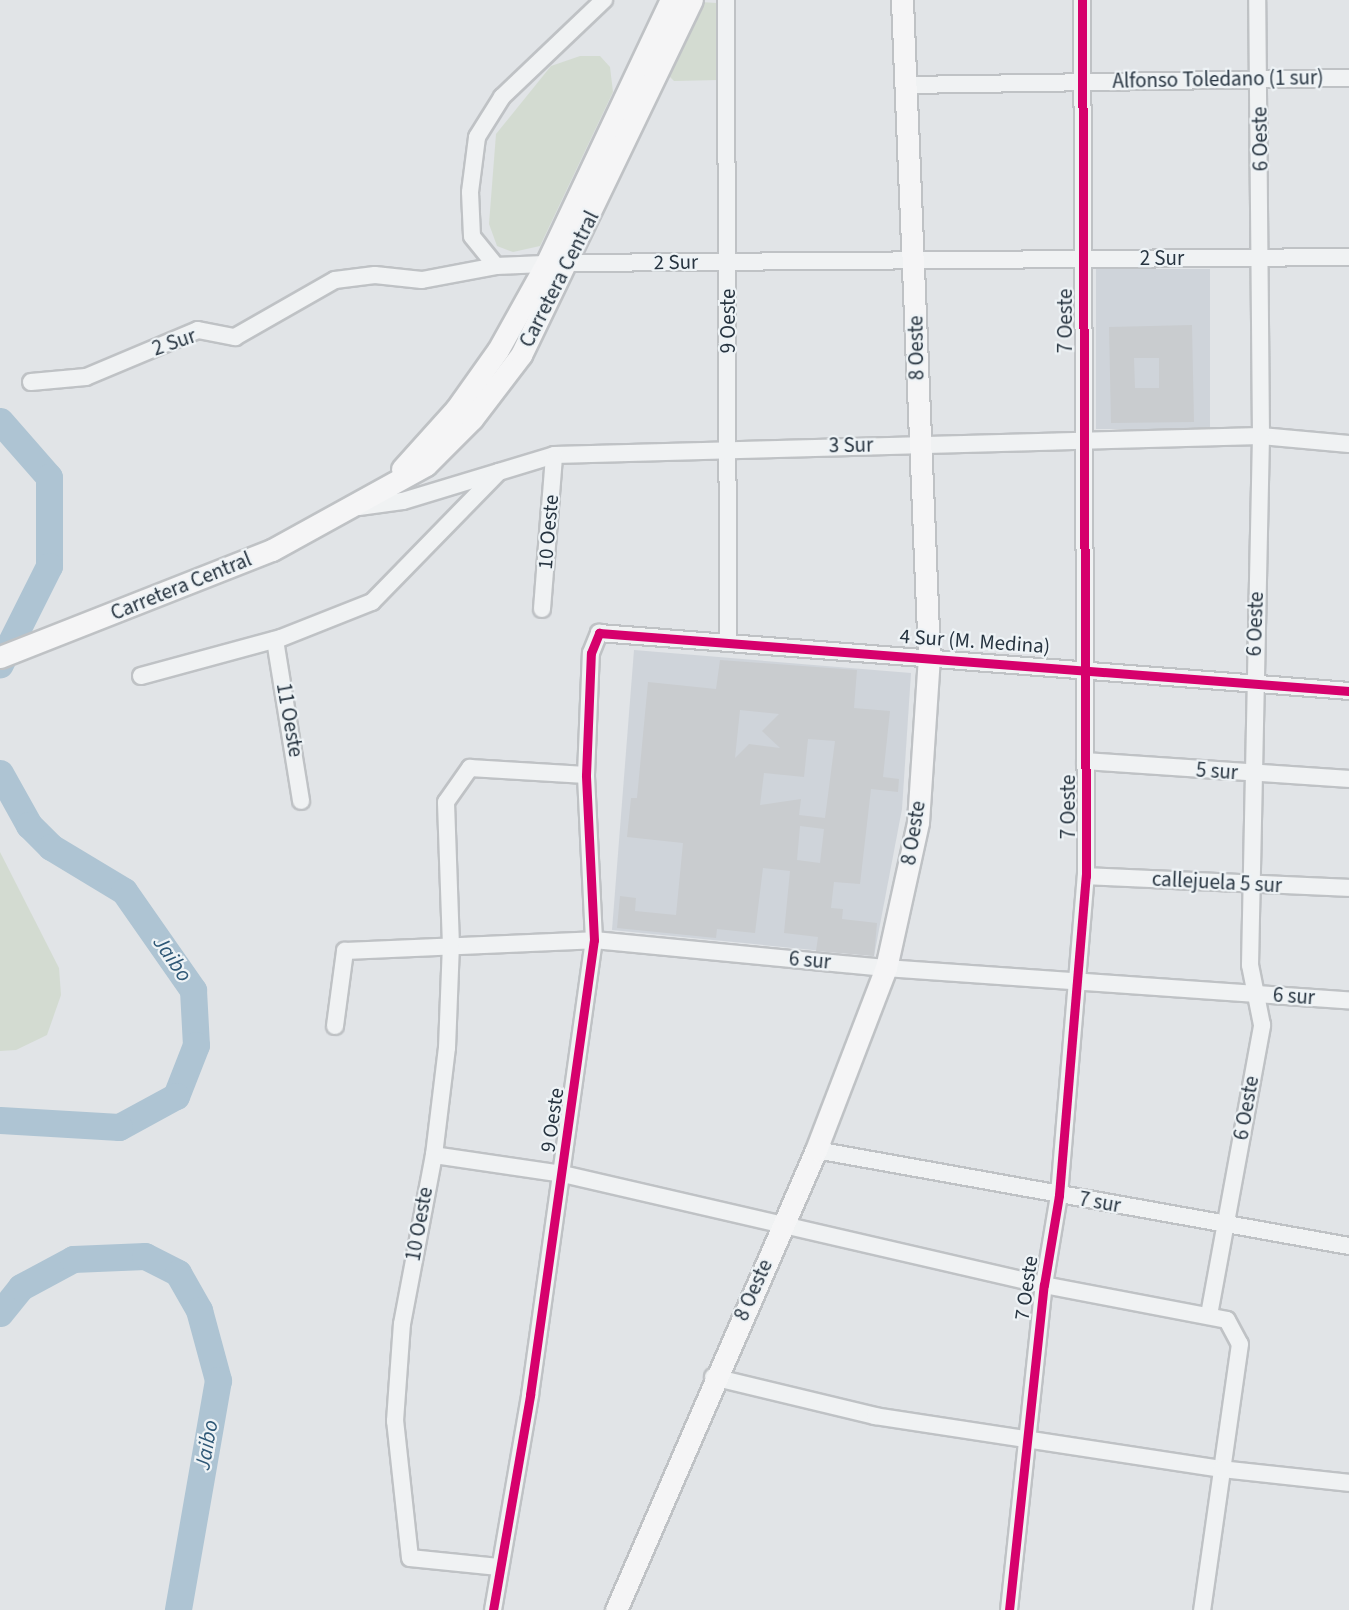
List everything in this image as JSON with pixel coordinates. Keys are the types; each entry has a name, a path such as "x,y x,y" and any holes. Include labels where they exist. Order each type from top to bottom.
{"main road":[{"name":"Carretera Central","path":"359,507 413,459 456,409 498,350 546,264 671,0"},
{"name":"Carretera Central","path":"0,657 272,550 359,507 426,465 472,419 521,355 569,262 693,0"},
{"name":"8 Oeste","path":"616,1610 713,1377 816,1150 886,968 918,822 929,656 918,444 902,0"}],"street":[{"path":"496,266 472,236 470,192 477,137 502,97 604,0"},
{"name":"9 Oeste","path":"726,0 728,643"},
{"name":"7 Oeste","path":"1009,1610 1025,1440 1044,1284 1059,1195 1079,981 1086,876 1087,667 1080,81 1082,0"},
{"name":"6 Oeste","path":"1209,1315 1262,1025 1250,965 1254,774 1253,682 1261,436 1257,0"},
{"name":"Alfonso Toledano (1 sur)","path":"906,85 1349,78"},
{"name":"2 Sur","path":"31,382 86,377 198,330 235,337 336,280 375,275 422,280 496,266 569,262 1349,257"},
{"name":"3 Sur","path":"359,507 403,501 554,454 728,447 1261,436 1349,444"},
{"name":"10 Oeste","path":"542,609 554,454"},
{"path":"141,676 275,640 372,602 500,471"},
{"name":"9 Oeste","path":"493,1610 563,1174 594,940 586,775 591,653 599,633"},
{"name":"4 Sur (M. Medina)","path":"599,633 1087,667 1349,691"},
{"name":"11 Oeste","path":"275,640 301,801"},
{"name":"5 sur","path":"1085,761 1349,779"},
{"name":"10 Oeste","path":"498,1568 410,1558 395,1420 402,1324 434,1155 447,1048 451,946 446,802 470,768 586,775"},
{"name":"callejuela 5 sur","path":"1086,876 1349,888"},
{"name":"6 sur","path":"335,1026 345,951 594,940 886,968 1349,1000"},
{"name":"7 sur","path":"816,1150 1225,1226 1349,1246"},
{"path":"434,1155 563,1174 784,1222 1044,1284 1227,1320 1240,1344 1202,1610"},
{"path":"713,1377 875,1416 1221,1469 1349,1483"}],"shaded area":[{"path":"700,2 717,3 719,80 674,81 666,73"},
{"path":"580,56 600,56 610,67 613,92 540,246 513,252 497,246 489,224 496,134 551,66"},
{"path":"1096,269 1210,269 1210,429 1096,429"},
{"path":"634,650 911,673 902,809 874,956 612,930"},
{"path":"0,852 59,968 61,995 47,1035 16,1050 0,1051"}],"building":[{"path":"1192,325 1194,422 1111,423 1109,327","holes":["1134,358 1159,358 1159,388 1135,388"]},
{"path":"720,660 857,670 854,708 890,711 883,777 899,779 898,792 871,789 860,884 834,882 831,908 843,909 842,919 877,923 874,956 816,951 818,937 784,933 790,871 763,868 755,933 717,929 716,938 617,928 620,896 636,898 635,911 676,915 683,843 627,837 631,798 637,798 648,682 716,689","holes":["740,710 779,714 762,731 780,748 749,744 735,758","808,739 835,741 825,818 799,815 801,799 760,805 764,773 804,777","800,826 824,829 820,863 797,860"]}],"waterway":[{"name":"Jaibo","path":"0,421 49,477 49,566 0,664"},
{"name":"Jaibo","path":"0,773 29,825 51,847 124,891 193,990 196,1045 176,1096 119,1127 0,1120"},
{"name":"Jaibo","path":"0,1313 21,1287 73,1259 145,1256 178,1273 199,1310 218,1380 178,1610"}],"cycle path":[{"path":"1009,1610 1044,1285 1059,1195 1086,876 1082,0"},
{"path":"493,1610 530,1395 594,940 586,775 591,653 599,633 1349,691"}]}
